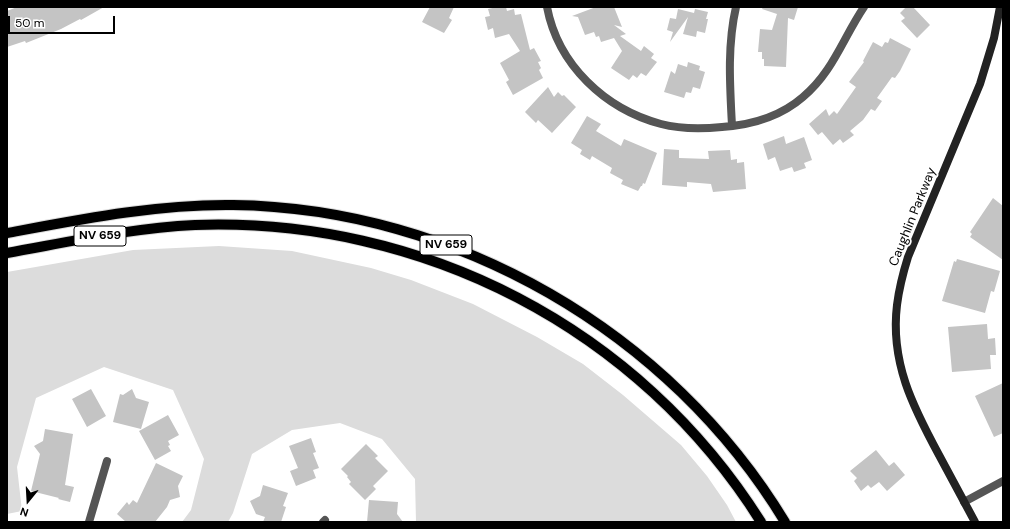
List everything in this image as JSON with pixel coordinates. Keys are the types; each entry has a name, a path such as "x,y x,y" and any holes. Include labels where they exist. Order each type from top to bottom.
{"main road":[{"name":"NV 659","path":"7,233 136,210 182,206 234,205 275,207 317,212 361,220 414,234 461,250 508,271 551,294 594,321 638,354 676,387 712,424 746,464 772,500 785,522"},
{"name":"NV 659","path":"7,253 98,236 143,230 194,225 249,226 292,229 341,236 393,248 443,264 469,274 548,314 580,334 645,385 684,423 714,457 761,522"}],"street":[{"path":"546,7 556,38 568,59 583,79 601,95 621,109 640,118 663,125 688,128 732,126 758,121 773,116 803,98 815,86 833,63 864,7"},
{"path":"732,126 730,44 736,7"},
{"name":"Caughlin Parkway","path":"975,522 928,435 907,390 901,370 898,350 896,306 902,277 908,258 980,84 994,38 1000,7"},
{"path":"89,522 107,462"},
{"path":"964,502 1003,481"}],"shaded area":[{"path":"219,246 292,251 371,268 411,280 473,304 537,337 583,364 623,395 681,445 707,476 727,505 736,522 416,522 415,479 382,439 340,423 292,430 252,454 233,513 228,522 182,522 191,510 204,459 173,390 104,367 36,398 17,467 22,511 7,514 7,272 133,250"}],"building":[{"path":"17,7 104,7 61,29 26,43 25,41 7,47 7,11"},
{"path":"430,7 454,7 449,18 452,20 444,33 422,22"},
{"path":"506,7 507,11 514,9 515,15 521,14 530,50 534,48 541,61 538,62 541,68 539,70 543,78 513,95 506,82 509,80 500,63 520,51 509,34 495,38 493,28 488,30 485,17 490,16 488,9"},
{"path":"596,7 614,7 622,27 614,25 626,34 620,36 641,51 644,46 654,54 651,58 657,62 646,76 641,73 637,78 633,75 629,80 611,68 622,51 614,38 601,42 599,36 596,37 594,32 585,35 578,17 572,16"},
{"path":"763,7 798,7 794,20 788,18 786,67 764,66 762,52 758,52 760,29 772,30 777,14 762,9"},
{"path":"906,7 913,7 930,25 917,38 901,21 905,18 900,13"},
{"path":"678,9 694,13 695,9 708,12 705,33 697,31 696,37 683,34 688,17 670,42 673,32 667,30 670,18 676,19"},
{"path":"890,38 911,49 900,71 895,78 892,77 877,98 882,101 875,111 871,109 863,120 850,131 854,135 843,143 840,139 833,145 822,132 818,135 809,124 826,109 829,116 834,111 837,114 856,87 849,82 864,62 863,61 873,42 882,47 885,42 888,43"},
{"path":"688,62 700,66 699,70 705,72 700,89 693,87 691,93 686,92 684,98 664,92 671,71 675,74 678,64 687,67"},
{"path":"548,87 554,97 558,92 562,96 564,95 576,107 552,133 538,120 536,123 525,112"},
{"path":"587,116 601,124 596,131 621,146 624,139 657,153 645,184 643,183 638,191 621,184 623,180 610,173 612,168 592,156 590,160 580,154 582,150 571,143"},
{"path":"784,136 786,144 804,137 812,160 804,163 806,168 794,172 792,167 780,171 775,157 768,160 763,144"},
{"path":"664,149 679,150 679,158 709,159 708,151 730,150 731,160 737,159 737,163 744,162 746,189 713,192 711,184 687,182 687,187 662,185"},
{"path":"993,198 1003,206 1003,260 970,237 972,234 970,232"},
{"path":"957,259 1000,271 994,292 991,291 985,313 942,301 954,261 956,262"},
{"path":"987,324 988,339 995,338 996,355 990,355 991,369 952,372 948,327"},
{"path":"1003,383 1003,433 994,437 975,396"},
{"path":"91,389 106,416 87,427 72,399"},
{"path":"132,389 136,398 149,402 141,429 113,422 120,394 123,395"},
{"path":"168,415 179,435 168,441 170,445 168,446 171,451 155,460 139,431"},
{"path":"45,429 73,434 65,485 74,487 70,502 31,491 40,454 34,446 43,441"},
{"path":"311,438 316,452 313,453 319,468 313,470 316,478 296,486 290,471 298,468 289,446"},
{"path":"366,444 378,456 375,458 388,471 373,486 376,489 365,500 349,484 351,482 347,477 348,476 341,469"},
{"path":"876,450 889,466 894,462 905,475 887,491 879,482 871,488 868,485 861,491 854,481 857,478 850,471"},
{"path":"156,463 183,476 178,486 180,497 170,500 167,507 155,522 126,522 117,514 127,502 129,505 133,500 137,503"},
{"path":"263,485 288,493 283,506 286,507 281,522 263,522 265,517 256,514 250,501 260,496"},
{"path":"369,500 398,502 397,514 403,522 367,522"}]}
